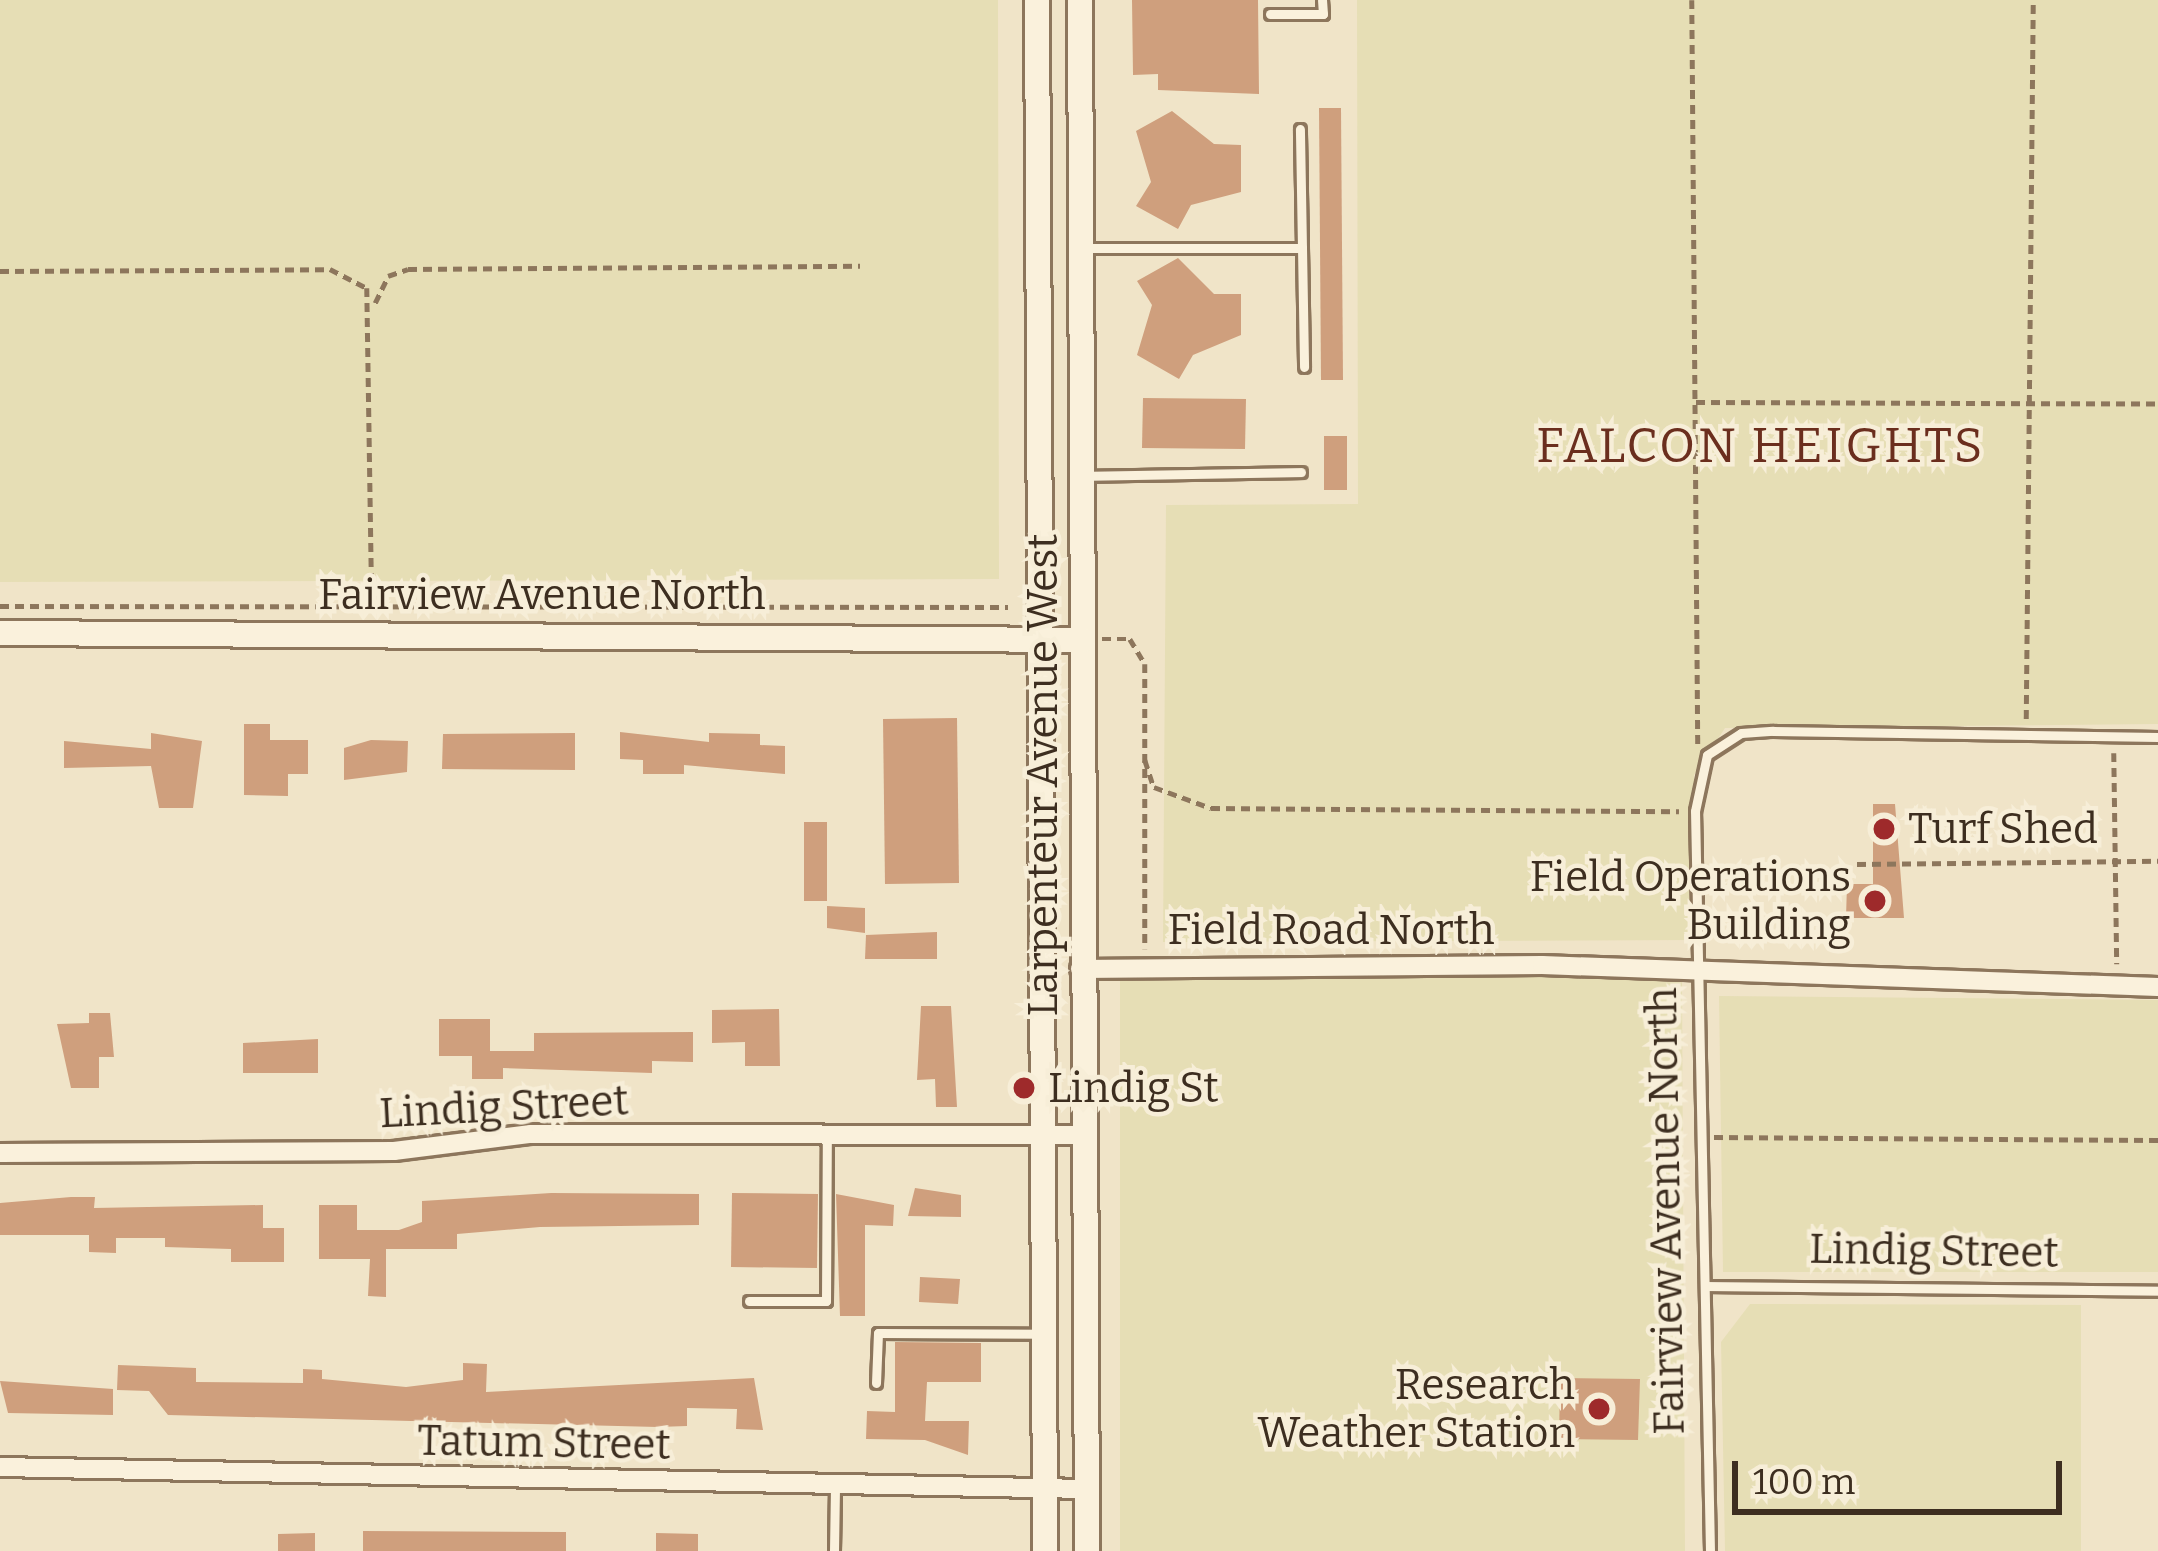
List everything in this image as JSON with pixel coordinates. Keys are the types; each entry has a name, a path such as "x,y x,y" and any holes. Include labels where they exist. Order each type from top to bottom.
{"main road":[{"name":"Larpenteur Avenue West","path":"1037,0 1045,1551"},
{"name":"Larpenteur Avenue West","path":"1080,0 1080,969 1087,1551"},
{"name":"Fairview Avenue North","path":"0,634 1083,640"}],"street":[{"name":"Field Road North","path":"1080,969 1703,972 2158,988"},
{"name":"Lindig Street","path":"0,1153 827,1134 1084,1135"},
{"name":"Tatum Street","path":"0,1467 1087,1490"}],"lane":[{"path":"1270,14 1323,14 1322,0"},
{"path":"1300,129 1304,367"},
{"path":"1082,248 1302,248"},
{"path":"1082,476 1301,472"},
{"path":"1698,773 1741,734 2158,737"},
{"name":"Fairview Avenue North","path":"1698,773 1710,1551"},
{"path":"749,1301 826,1301 827,1134"},
{"name":"Lindig Street","path":"1708,1286 2158,1291"},
{"path":"876,1383 878,1333 1043,1334"},
{"path":"834,1551 836,1485"}],"path":[{"path":"1692,0 1698,773"},
{"path":"2015,737 2029,714 2032,0"},
{"path":"378,633 372,607 374,309 379,286 408,269 860,266"},
{"path":"0,271 330,269 351,274 374,309"},
{"path":"1695,401 2031,399 2158,404"},
{"path":"0,606 1008,607"},
{"path":"1083,640 1130,639 1145,664 1148,967"},
{"path":"2114,737 2117,987"},
{"path":"1145,760 1154,788 1211,808 1695,811"},
{"path":"1857,864 2158,861"},
{"path":"1703,1137 2158,1140"}],"shaded area":[{"path":"0,0 998,0 999,579 0,582"},
{"path":"1357,0 2158,0 2158,724 1725,728 1694,775 1694,940 1163,942 1166,505 1358,504"},
{"path":"1120,976 1682,976 1685,1551 1120,1551"},
{"path":"1719,996 2158,1000 2158,1272 1723,1272"},
{"path":"1750,1304 2081,1305 2081,1551 1725,1551 1721,1342"}],"building":[{"path":"1132,0 1258,0 1259,94 1158,90 1158,74 1133,75"},
{"path":"1319,108 1341,108 1343,380 1321,380"},
{"path":"1172,111 1214,144 1241,145 1241,192 1191,205 1178,229 1136,206 1151,182 1136,131"},
{"path":"1178,258 1214,294 1241,294 1241,335 1193,355 1179,379 1137,355 1152,305 1137,281"},
{"path":"1143,398 1246,399 1245,449 1142,448"},
{"path":"1324,436 1347,436 1347,490 1324,490"},
{"path":"957,718 959,883 885,884 883,719"},
{"path":"244,724 270,724 270,740 308,740 308,774 288,774 288,796 244,795"},
{"path":"620,732 709,742 709,733 760,734 760,745 785,746 785,774 684,765 684,774 643,774 643,760 620,759"},
{"path":"151,733 202,741 193,808 159,808 151,766 64,768 64,741 151,749"},
{"path":"575,733 575,770 442,769 443,734"},
{"path":"371,740 408,741 407,772 344,780 344,748"},
{"path":"1873,804 1895,804 1904,918 1846,918 1847,884 1873,884"},
{"path":"804,822 827,822 827,901 804,901"},
{"path":"827,906 865,908 865,933 827,928"},
{"path":"937,932 937,959 865,959 866,935"},
{"path":"921,1006 951,1006 957,1107 936,1107 935,1079 917,1080"},
{"path":"779,1009 780,1066 745,1066 745,1042 712,1043 712,1010"},
{"path":"89,1013 110,1013 114,1057 99,1057 99,1088 71,1088 57,1024 89,1023"},
{"path":"439,1019 490,1019 490,1051 534,1051 534,1033 693,1032 693,1062 652,1061 652,1073 503,1068 503,1079 472,1079 472,1056 439,1056"},
{"path":"318,1039 318,1073 243,1073 243,1043"},
{"path":"915,1188 961,1195 961,1217 908,1216"},
{"path":"551,1193 699,1194 699,1225 540,1227 457,1234 457,1249 386,1249 386,1297 368,1296 370,1259 319,1259 319,1205 357,1205 357,1230 399,1230 422,1222 422,1201"},
{"path":"732,1193 818,1194 817,1268 731,1267"},
{"path":"836,1194 894,1205 893,1226 865,1225 865,1316 840,1316"},
{"path":"95,1197 94,1208 263,1205 263,1228 284,1228 284,1262 231,1262 231,1249 165,1247 165,1238 116,1238 116,1253 89,1252 89,1235 0,1235 0,1203"},
{"path":"920,1277 960,1279 958,1304 919,1302"},
{"path":"895,1342 981,1343 981,1382 927,1382 925,1421 969,1421 968,1455 925,1440 866,1439 867,1411 895,1412"},
{"path":"463,1363 487,1364 486,1392 754,1378 763,1430 736,1429 737,1409 687,1408 687,1426 658,1427 168,1415 149,1391 117,1390 118,1365 196,1368 196,1382 303,1383 303,1369 322,1370 322,1379 406,1387 463,1380"},
{"name":"Research Weather Station","path":"1560,1378 1640,1379 1638,1440 1559,1439"},
{"path":"0,1381 113,1389 113,1415 8,1413"},
{"path":"363,1531 566,1532 566,1551 363,1551"},
{"path":"315,1533 315,1551 278,1551 278,1534"},
{"path":"656,1533 698,1534 698,1551 656,1551"}],"place":[{"name":"Turf Shed","path":"1884,829"},
{"name":"Field Operations Building","path":"1875,901"},
{"name":"Lindig St","path":"1024,1088"},
{"name":"Research Weather Station","path":"1599,1409"}],"district":[{"name":"FALCON HEIGHTS","path":"1761,447"}]}
